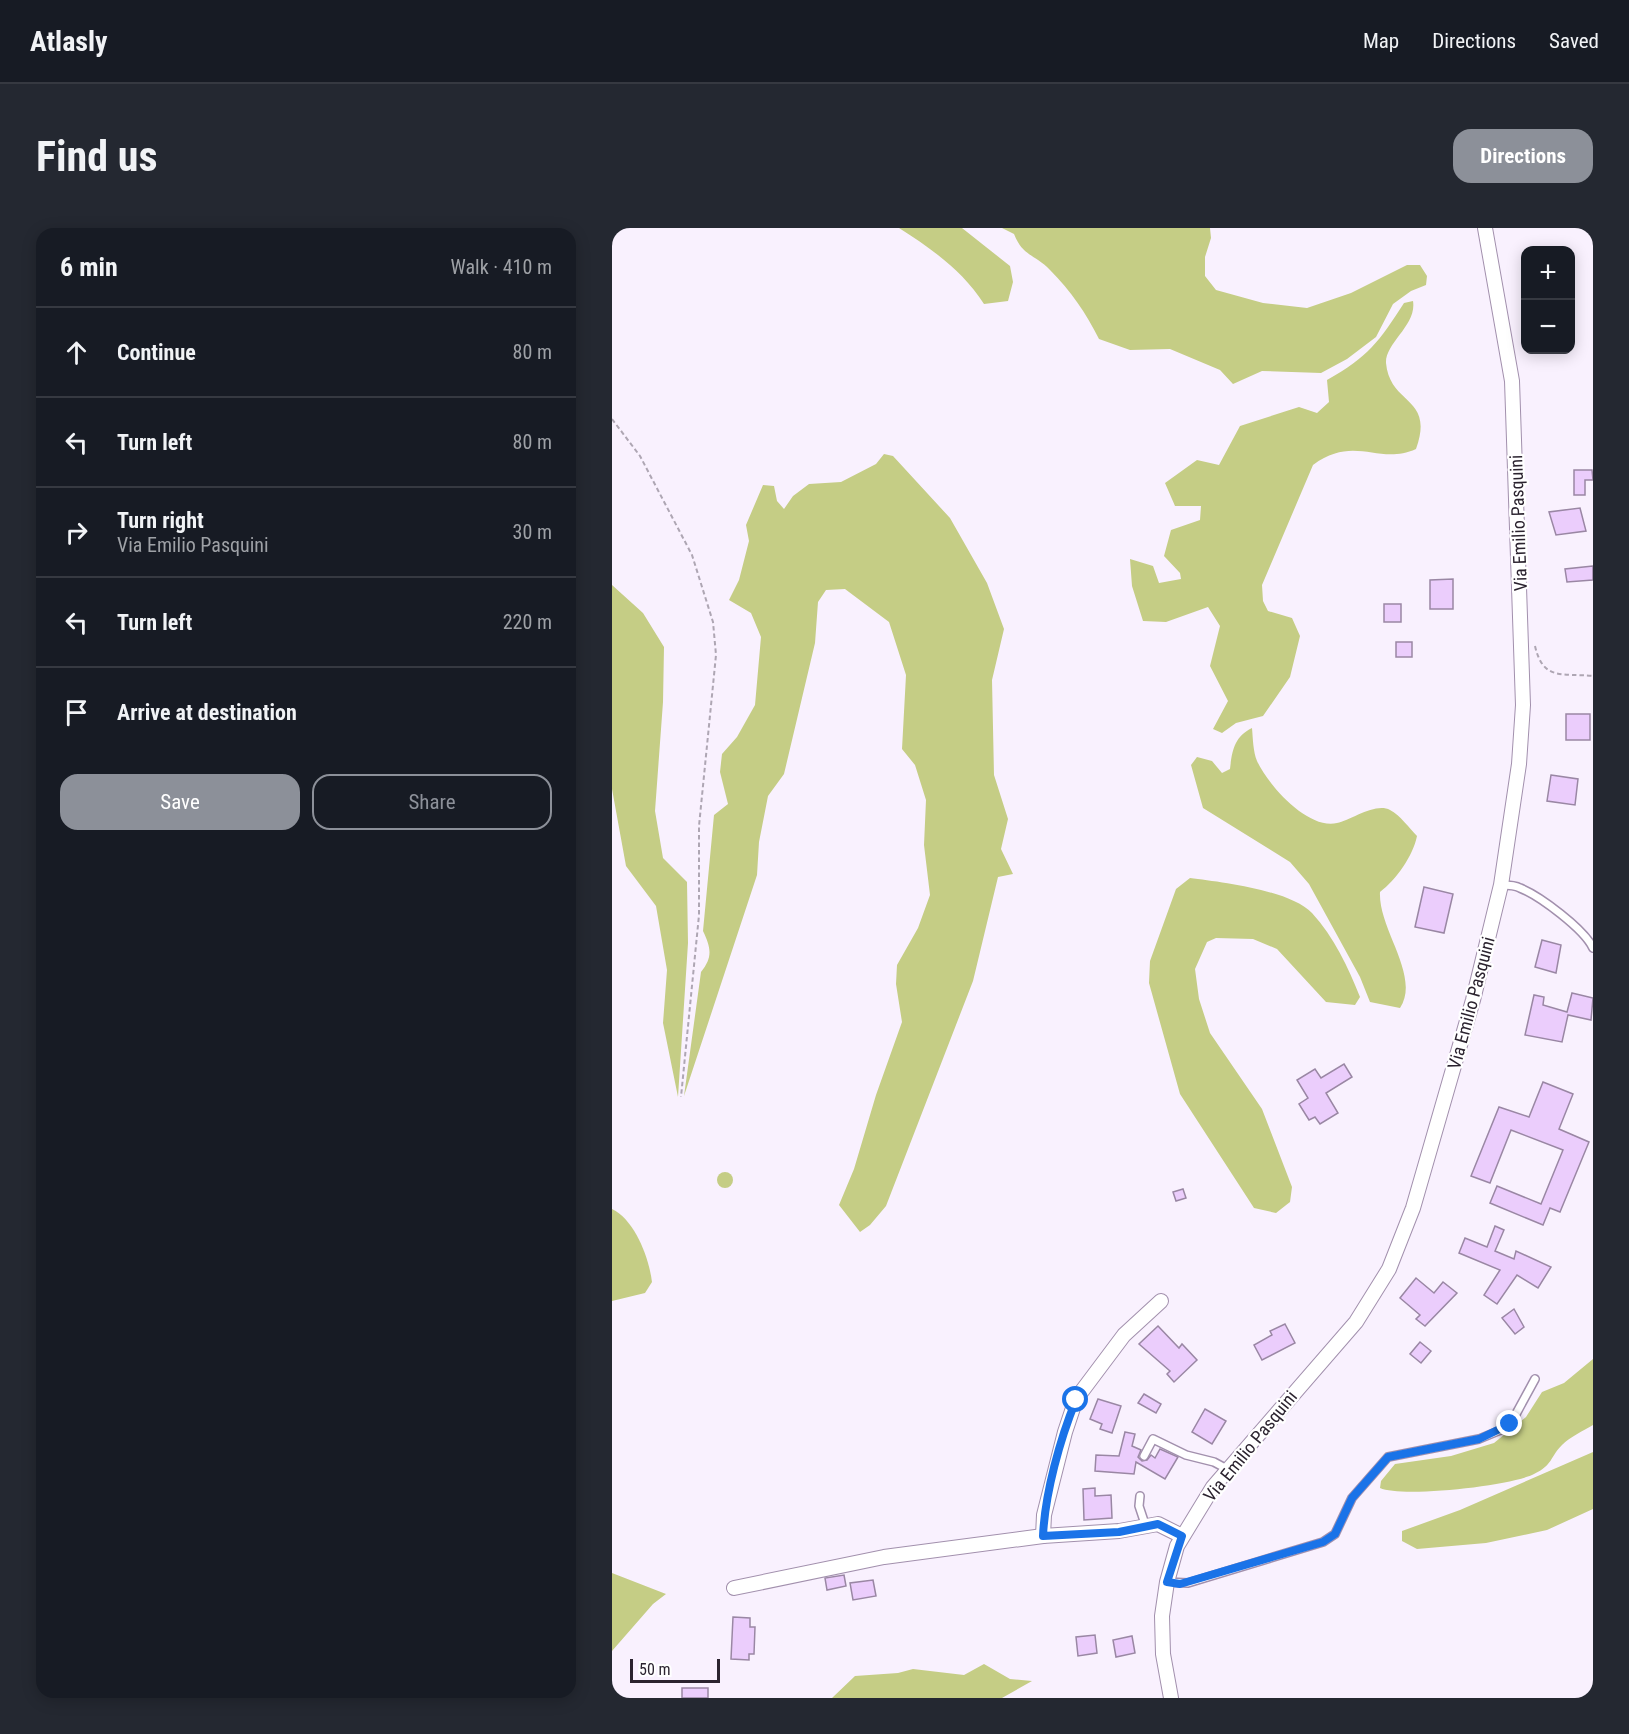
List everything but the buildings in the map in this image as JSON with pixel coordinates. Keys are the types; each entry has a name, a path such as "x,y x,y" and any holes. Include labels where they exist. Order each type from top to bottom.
{"street":[{"name":"Via Emilio Pasquini","path":"1171,1698 1162,1634 1167,1582 1182,1536 1227,1469 1356,1322 1382,1283 1397,1254 1413,1209 1473,1000 1501,885 1522,733 1522,644 1512,381 1485,228"},
{"path":"1043,1536 1044,1515 1065,1432 1076,1400 1124,1335 1161,1301"},
{"path":"734,1588 884,1557 1043,1536 1119,1532 1145,1524 1158,1524 1182,1536"}],"lane":[{"path":"1501,885 1520,887 1546,904 1588,937 1593,948"},
{"path":"1167,1582 1188,1583 1323,1542 1335,1534 1352,1498 1388,1457 1479,1439 1503,1429 1510,1424 1535,1379"},
{"path":"1144,1456 1153,1439 1186,1455 1214,1462 1227,1469"},
{"path":"1140,1496 1139,1506 1145,1524"}],"path":[{"path":"612,419 640,456 692,555 713,622 716,655 699,826 699,915 681,1097"},
{"path":"1522,644 1534,642 1539,664 1547,671 1593,676"}],"green space":[{"path":"899,228 962,228 1010,266 1013,282 1008,301 984,304 957,271"},
{"path":"1002,228 1210,228 1211,238 1205,257 1205,276 1216,290 1263,303 1307,308 1351,293 1407,265 1420,265 1427,276 1426,285 1411,291 1393,304 1376,337 1347,359 1321,373 1262,371 1233,384 1220,370 1170,349 1130,350 1099,339 1065,286 1045,265 1021,247 1014,234"},
{"path":"1413,301 1410,318 1390,348 1386,363 1389,377 1395,387 1410,402 1420,419 1416,449 1390,454 1341,452 1328,456 1313,465 1262,585 1263,601 1268,611 1292,618 1300,636 1290,677 1263,716 1236,723 1222,733 1213,729 1228,701 1210,666 1220,626 1208,607 1166,622 1143,621 1132,586 1130,559 1153,566 1159,583 1181,579 1180,573 1164,556 1171,530 1200,520 1201,506 1175,506 1165,483 1197,460 1219,465 1240,426 1299,407 1317,413 1329,402 1327,380 1363,356 1387,328 1404,303"},
{"path":"884,454 893,456 950,518 987,583 1004,629 992,680 994,775 1008,819 1001,849 1013,874 998,877 973,981 886,1206 870,1225 860,1232 839,1205 854,1169 876,1095 902,1022 896,984 897,965 918,928 930,895 924,845 926,800 915,765 902,749 906,675 889,622 845,589 826,590 818,602 815,643 784,774 768,796 759,842 757,875 684,1096 701,972 708,962 710,952 703,931 714,815 728,804 720,772 722,754 737,737 755,705 761,637 751,613 729,600 739,580 749,541 746,525 763,485 774,486 777,501 784,509 793,496 809,484 841,482 876,464"},
{"path":"612,585 643,613 664,647 663,702 655,811 663,858 687,882 688,943 678,1097 663,1023 667,970 656,906 626,866 612,789"},
{"path":"1252,728 1255,753 1262,771 1290,804 1302,813 1314,820 1337,823 1371,810 1384,808 1397,815 1417,836 1412,852 1403,867 1380,892 1385,921 1402,967 1405,982 1405,995 1400,1008 1370,1002 1360,977 1309,884 1290,862 1203,808 1191,765 1197,757 1212,761 1222,773 1230,769 1235,745 1241,736"},
{"path":"1190,878 1254,888 1288,898 1302,905 1320,922 1334,942 1360,997 1355,1005 1326,1002 1277,949 1253,939 1216,938 1207,942 1195,969 1199,999 1210,1033 1262,1109 1292,1187 1290,1202 1276,1213 1254,1208 1180,1094 1149,983 1150,961 1176,889"},
{"path":"722,1172 728,1172 733,1180 731,1186 722,1188 717,1183 717,1177"},
{"path":"612,1209 628,1222 640,1241 652,1282 645,1293 612,1301"},
{"path":"1593,1359 1593,1425 1565,1442 1540,1471 1503,1483 1457,1489 1410,1492 1380,1488 1381,1481 1395,1464 1451,1456 1494,1443 1526,1417 1542,1392 1564,1383"},
{"path":"1593,1452 1593,1509 1547,1530 1486,1543 1417,1549 1402,1541 1402,1531 1460,1510"},
{"path":"612,1573 666,1594 653,1604 612,1651"},
{"path":"984,1664 1010,1679 1032,1681 1002,1698 832,1698 855,1676 898,1673 913,1669 964,1675"}],"route":[{"path":"1076,1400 1065,1432 1044,1515 1043,1536 1119,1532 1145,1524 1158,1524 1182,1536 1170,1566 1167,1582 1180,1584 1323,1542 1335,1534 1352,1498 1388,1457 1396,1454 1432,1451 1479,1439 1510,1424"}]}
